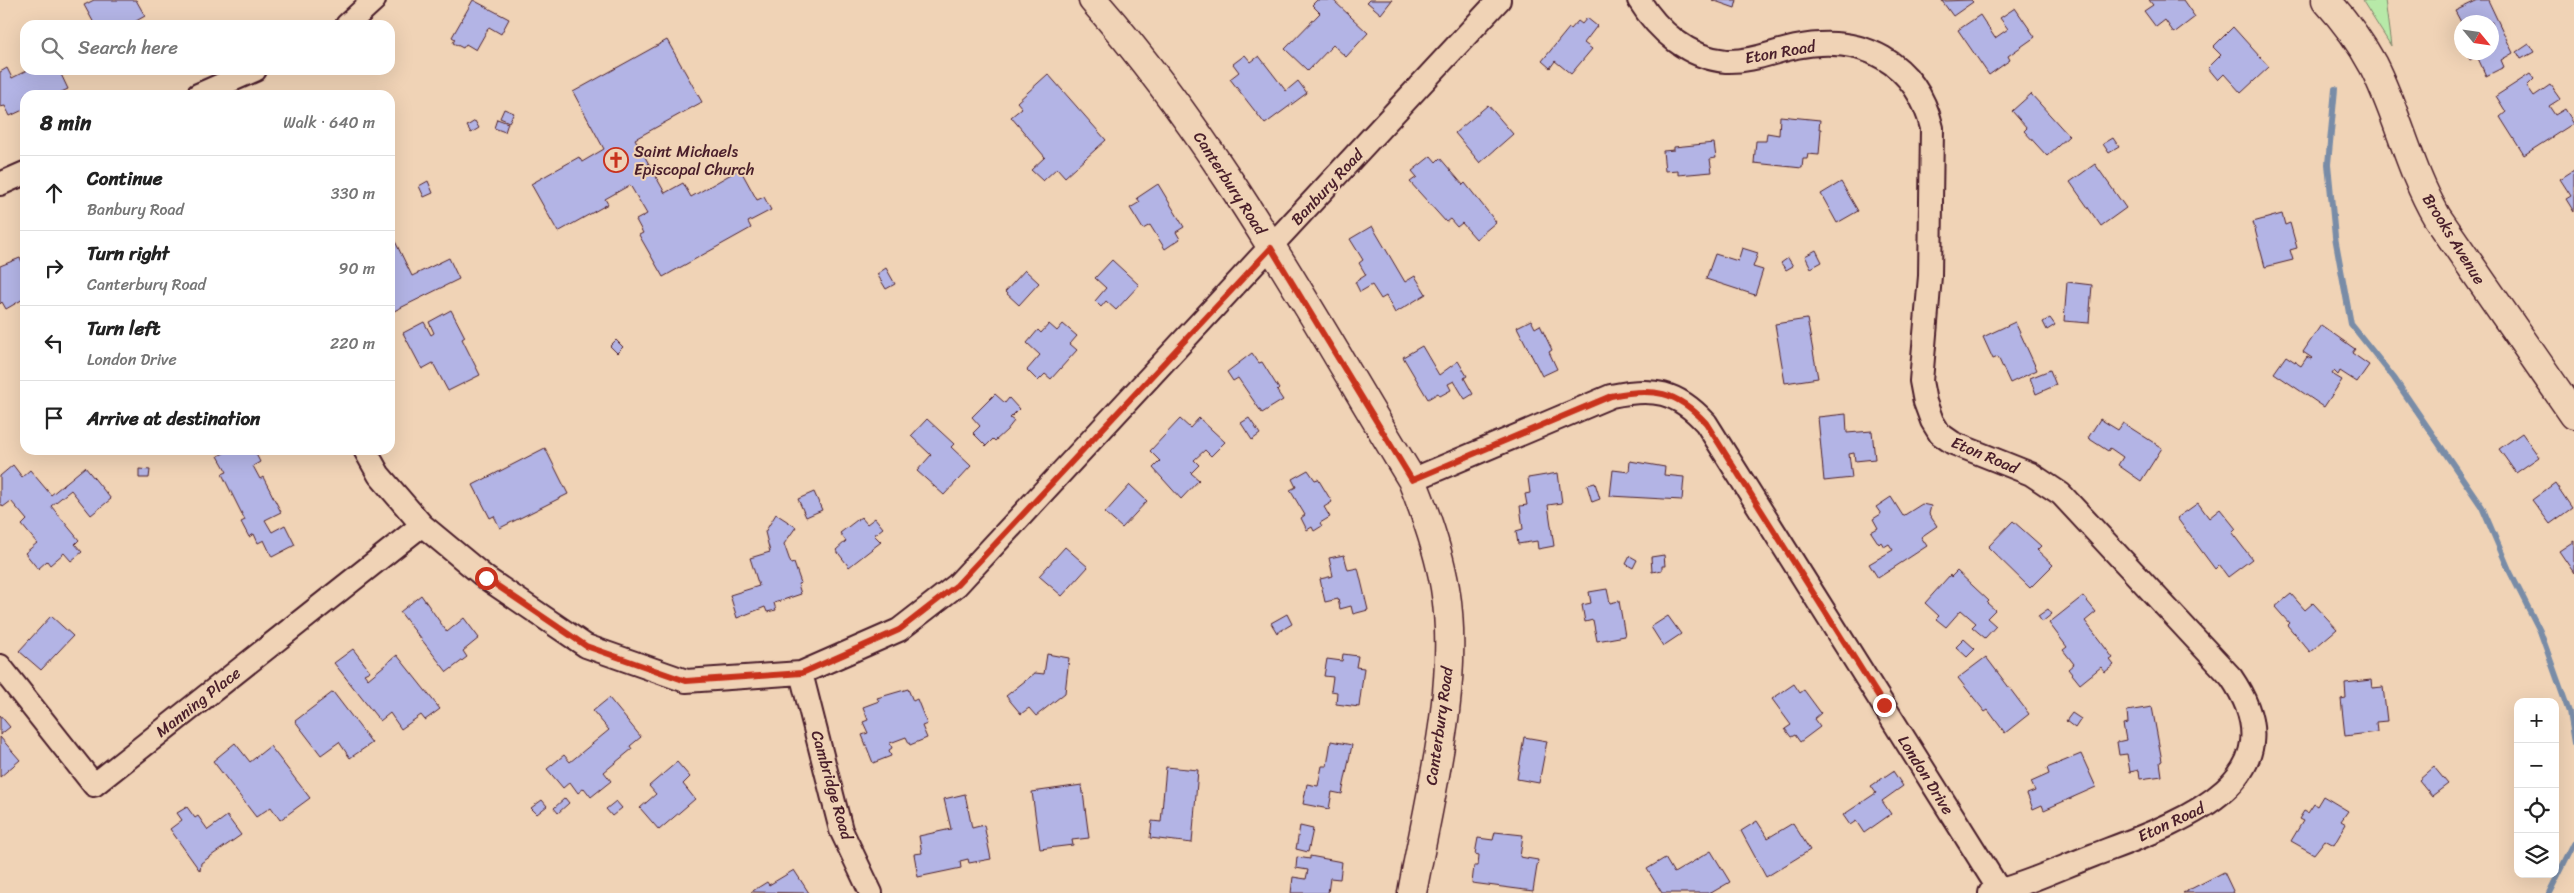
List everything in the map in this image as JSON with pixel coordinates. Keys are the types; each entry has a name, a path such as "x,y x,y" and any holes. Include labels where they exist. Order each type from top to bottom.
{"street":[{"path":"352,20 374,0"},
{"name":"Canterbury Road","path":"1093,0 1179,106 1227,175 1412,480 1439,559 1445,590 1448,645 1443,724 1412,893"},
{"name":"Banbury Road","path":"368,455 379,475 422,526 486,578 586,646 686,681 802,673 899,630 957,585 1499,0"},
{"name":"Eton Road","path":"1639,0 1660,27 1673,39 1708,58 1727,61 1755,58 1798,47 1844,45 1864,49 1901,69 1916,87 1927,105 1932,128 1930,276 1921,381 1925,402 1932,421 1940,434 1953,443 2031,474 2061,494 2231,677 2243,694 2250,712 2252,730 2250,750 2231,785 2216,800 2200,811 2129,842 1995,892"},
{"name":"Brooks Avenue","path":"2326,0 2354,35 2373,66 2424,195 2437,217 2574,415"},
{"path":"209,90 244,75"},
{"path":"0,184 20,175"},
{"name":"London Drive","path":"1412,480 1611,396 1664,392 1678,398 1694,410 1706,423 1995,892"},
{"name":"Manning Place","path":"0,666 94,784 422,526"},
{"name":"Cambridge Road","path":"802,673 841,830 871,893"}],"green space":[{"path":"2362,0 2385,0 2391,46"}],"building":[{"path":"94,0 136,0 145,16 138,20 92,20 84,5"},
{"path":"473,0 509,19 501,34 489,27 476,50 466,44 463,48 453,43 455,39 452,37"},
{"path":"1317,0 1333,0 1368,33 1346,57 1333,45 1308,71 1285,49 1320,13 1312,5"},
{"path":"1369,0 1392,0 1381,14 1367,2"},
{"path":"1712,0 1737,0 1735,8"},
{"path":"1971,0 1973,2 1953,16 1942,1"},
{"path":"2149,0 2183,0 2195,17 2174,33 2165,20 2156,27 2144,11 2153,5"},
{"path":"2478,0 2488,0 2495,15 2457,15 2455,11"},
{"path":"2015,8 2035,37 2008,56 2010,60 1989,75 1958,30 1980,15 1995,38 2008,29 2000,18"},
{"path":"1587,18 1597,26 1584,43 1592,49 1571,74 1555,61 1550,68 1542,61 1569,28 1571,29 1578,21 1582,24"},
{"path":"2499,23 2513,53 2501,60 2504,67 2486,76 2479,60 2499,60"},
{"path":"2233,27 2269,67 2241,93 2224,74 2218,80 2208,68 2221,55 2213,47"},
{"name":"Saint Michaels Episcopal Church","path":"667,40 702,102 635,139 665,193 683,183 691,197 740,169 757,200 764,197 771,210 748,222 751,228 663,277 639,235 643,233 636,220 647,214 630,185 605,199 608,204 558,232 531,184 579,157 582,162 604,149 573,92"},
{"path":"2529,44 2534,52 2521,59 2517,52"},
{"path":"1245,55 1251,62 1259,56 1286,91 1298,81 1307,93 1265,124 1230,79 1239,72 1233,64"},
{"path":"7,68 12,78 20,74 61,75 68,89 20,90 20,111 10,116 5,106 0,107 0,72"},
{"path":"1048,74 1106,140 1065,177 1057,168 1043,181 1031,170 1045,157 1011,117 1022,108 1017,102"},
{"path":"2530,74 2534,79 2527,86 2534,96 2550,85 2560,99 2549,106 2555,115 2565,109 2574,123 2524,155 2500,117 2506,112 2496,96"},
{"path":"2031,94 2069,136 2047,156 2024,131 2027,128 2012,111"},
{"path":"1488,105 1513,134 1480,163 1455,133"},
{"path":"504,109 514,113 509,122 500,118"},
{"path":"1780,116 1820,120 1819,155 1808,154 1807,159 1803,159 1802,168 1754,163 1756,141 1766,141 1767,133 1779,135"},
{"path":"497,119 508,123 505,132 494,128"},
{"path":"475,121 479,128 471,133 467,126"},
{"path":"2113,138 2119,147 2109,153 2103,144"},
{"path":"1714,143 1716,158 1710,159 1712,172 1678,175 1678,170 1665,171 1663,151 1674,150 1674,147"},
{"path":"1431,156 1436,162 1440,158 1463,185 1465,183 1496,222 1476,239 1462,223 1457,227 1450,219 1446,222 1410,182 1417,177 1412,171"},
{"path":"2095,164 2126,208 2101,226 2070,182"},
{"path":"2574,170 2574,212 2566,199 2571,196 2560,179"},
{"path":"428,181 433,193 424,197 419,186"},
{"path":"1841,182 1858,211 1837,223 1821,194"},
{"path":"1158,184 1184,227 1176,232 1180,239 1165,249 1150,225 1143,229 1130,208 1140,202 1137,198"},
{"path":"2282,214 2285,225 2290,223 2297,248 2290,250 2293,260 2265,267 2253,222"},
{"path":"1372,226 1405,282 1415,276 1426,294 1395,313 1386,296 1381,299 1372,285 1360,292 1355,282 1366,275 1359,263 1363,260 1350,239"},
{"path":"395,241 412,276 449,258 459,279 395,311"},
{"path":"1742,248 1758,253 1753,267 1763,270 1755,295 1706,279 1715,254 1738,261"},
{"path":"1816,250 1822,262 1811,268 1805,256"},
{"path":"20,258 20,301 6,309 2,302 0,304 0,266"},
{"path":"1788,258 1793,266 1786,270 1781,263"},
{"path":"1112,260 1139,285 1116,310 1106,301 1101,307 1095,301 1106,288 1095,278"},
{"path":"886,268 895,284 886,289 877,274"},
{"path":"1025,270 1039,283 1019,305 1005,292"},
{"path":"2067,282 2092,285 2089,323 2064,321"},
{"path":"451,310 465,337 462,339 480,375 448,391 433,363 422,369 403,333 424,322 431,335 434,333 429,322"},
{"path":"2050,318 2055,325 2047,330 2043,322"},
{"path":"1807,319 1818,378 1785,383 1775,324"},
{"path":"1531,320 1535,328 1540,325 1552,350 1549,352 1557,369 1542,376 1517,327"},
{"path":"2015,322 2037,370 2010,383 1998,357 1993,359 1983,337"},
{"path":"1049,324 1057,331 1063,324 1077,336 1070,344 1077,350 1051,379 1045,374 1038,381 1027,370 1040,355 1027,343 1038,330 1041,333"},
{"path":"2321,325 2355,349 2352,353 2369,365 2357,382 2340,371 2338,375 2334,371 2332,374 2342,380 2324,407 2274,373 2286,356 2301,366 2307,357 2312,358 2303,352"},
{"path":"616,340 623,347 617,353 610,346"},
{"path":"1422,346 1439,375 1458,361 1467,376 1464,378 1473,394 1465,399 1454,381 1448,384 1451,390 1440,396 1438,393 1428,399 1403,357"},
{"path":"1252,353 1259,363 1262,362 1279,389 1277,391 1283,400 1262,413 1238,378 1233,381 1227,372"},
{"path":"2050,370 2056,385 2036,394 2030,378"},
{"path":"995,394 1005,403 1009,398 1019,409 1010,418 1014,421 1007,430 986,446 973,433 980,426 972,417"},
{"path":"1846,414 1847,433 1872,431 1875,459 1855,461 1854,453 1849,454 1852,478 1824,481 1818,417"},
{"path":"1199,418 1225,442 1211,456 1205,450 1194,460 1199,465 1191,473 1199,480 1181,499 1153,468 1160,461 1150,451 1180,419 1190,428"},
{"path":"1249,418 1260,434 1252,440 1241,423"},
{"path":"927,419 954,444 951,447 971,466 944,495 917,471 931,455 911,436"},
{"path":"2100,419 2118,430 2123,423 2162,448 2141,481 2118,465 2123,457 2110,448 2108,451 2088,438"},
{"path":"2522,433 2539,457 2516,473 2499,449"},
{"path":"545,448 568,494 500,528 494,516 490,518 473,485"},
{"path":"256,455 260,462 253,466 260,479 263,477 281,512 265,520 272,532 285,525 295,545 272,557 264,540 258,543 254,534 249,537 241,522 245,520 222,474 227,472 218,456"},
{"path":"1630,461 1665,467 1664,475 1684,477 1682,500 1610,496 1613,470 1629,472"},
{"path":"13,465 22,477 30,470 51,495 85,467 111,499 91,515 71,490 51,506 79,540 75,544 82,552 71,561 64,553 50,565 47,561 38,569 25,553 37,543 22,525 27,520 11,501 3,507 0,503 0,476"},
{"path":"139,469 150,470 149,478 139,478"},
{"path":"1308,470 1315,480 1318,479 1332,502 1324,507 1330,517 1320,523 1322,526 1314,531 1312,527 1307,530 1301,518 1305,515 1290,490 1296,487 1292,479"},
{"path":"1558,473 1562,503 1548,505 1554,546 1538,549 1537,541 1518,544 1516,531 1523,529 1520,506 1527,505 1525,494 1530,493 1528,478"},
{"path":"1595,483 1600,499 1592,502 1587,485"},
{"path":"2555,483 2572,508 2550,524 2532,500"},
{"path":"1130,485 1147,501 1122,528 1105,513"},
{"path":"814,492 822,510 806,517 798,499"},
{"path":"1891,497 1903,516 1922,504 1931,506 1929,514 1937,526 1921,537 1927,546 1878,578 1869,564 1893,550 1889,544 1884,547 1881,542 1879,544 1871,532 1878,528 1873,519 1881,514 1876,507"},
{"path":"2198,503 2209,518 2220,509 2236,529 2232,533 2252,559 2228,577 2219,565 2215,569 2177,518"},
{"path":"776,514 796,527 784,544 791,564 794,563 801,583 798,584 801,594 774,603 776,610 767,612 765,607 737,618 730,595 759,586 750,558 770,552 765,532"},
{"path":"861,517 867,524 875,518 883,528 874,535 881,542 849,567 836,550 846,541 840,533"},
{"path":"2013,521 2041,546 2037,550 2053,565 2030,588 1988,547"},
{"path":"2574,541 2574,573 2559,551"},
{"path":"1065,547 1088,567 1062,596 1039,576"},
{"path":"1344,555 1348,570 1358,568 1368,610 1353,614 1351,606 1340,609 1338,599 1325,602 1320,579 1333,576 1329,558"},
{"path":"1664,555 1665,566 1662,566 1662,570 1652,572 1651,557"},
{"path":"1630,556 1637,560 1633,568 1626,564"},
{"path":"1957,571 1989,601 1987,603 1995,610 1987,618 1996,626 1985,638 1972,627 1976,623 1961,610 1946,627 1936,619 1939,616 1925,603 1950,575 1951,577"},
{"path":"1607,589 1610,603 1619,601 1625,636 1597,641 1593,620 1585,622 1582,605 1591,603 1589,592"},
{"path":"2291,594 2305,610 2313,603 2337,629 2310,652 2287,625 2289,623 2275,607"},
{"path":"421,595 447,632 464,618 479,638 463,651 467,657 447,672 400,612"},
{"path":"2083,596 2096,612 2085,621 2113,658 2110,660 2114,665 2105,672 2101,667 2080,684 2068,669 2074,664 2063,650 2067,647 2049,623"},
{"path":"2048,609 2052,614 2042,622 2038,616"},
{"path":"1287,614 1292,624 1277,633 1271,623"},
{"path":"51,616 73,636 41,670 19,651"},
{"path":"1668,616 1681,634 1663,646 1651,627"},
{"path":"1964,639 1975,649 1967,657 1956,647"},
{"path":"353,649 370,671 364,674 368,679 397,655 440,709 425,720 421,715 401,729 390,713 380,721 334,663"},
{"path":"1047,654 1069,658 1065,693 1036,716 1029,708 1021,714 1006,696 1035,673 1044,674"},
{"path":"1343,654 1358,656 1356,667 1364,668 1359,707 1336,704 1337,692 1331,691 1333,677 1324,676 1327,659 1342,661"},
{"path":"1986,657 2029,714 2005,733 1988,710 1985,712 1958,678"},
{"path":"2371,680 2372,688 2383,687 2387,721 2376,722 2377,732 2345,736 2341,699 2346,698 2345,683"},
{"path":"1794,684 1800,693 1804,690 1821,713 1814,719 1820,727 1800,742 1795,735 1791,737 1785,729 1791,725 1772,699"},
{"path":"908,689 913,701 917,699 927,724 922,726 927,738 910,745 906,737 890,743 892,748 889,750 891,756 873,763 862,735 868,733 863,722 868,720 863,707 879,701 877,698"},
{"path":"333,692 372,743 350,758 339,742 321,755 295,721"},
{"path":"609,698 641,737 630,746 632,749 604,772 611,781 591,797 584,788 578,793 570,782 563,788 547,769 564,755 570,762 609,730 593,711"},
{"path":"2152,707 2162,761 2160,762 2162,776 2140,779 2139,770 2130,772 2127,754 2119,755 2117,742 2126,740 2123,724 2128,723 2127,711"},
{"path":"2072,713 2081,719 2075,728 2066,721"},
{"path":"0,715 10,727 0,735"},
{"path":"0,737 20,760 0,777"},
{"path":"1524,737 1547,741 1539,783 1517,779"},
{"path":"1331,741 1352,745 1342,794 1332,792 1329,809 1303,804 1307,784 1318,786 1322,766 1327,766"},
{"path":"235,743 250,762 270,746 310,798 280,820 271,807 256,817 213,761"},
{"path":"2081,754 2096,787 2044,810 2042,805 2033,809 2027,794 2035,791 2031,782 2049,774 2047,768"},
{"path":"677,762 690,777 683,784 695,799 659,830 640,808 656,794 649,786"},
{"path":"1166,767 1198,770 1192,843 1150,838 1152,821 1161,822"},
{"path":"2434,767 2448,784 2432,796 2419,780"},
{"path":"1893,771 1903,786 1882,801 1891,814 1864,833 1856,821 1850,825 1843,815 1876,793 1871,786"},
{"path":"1082,785 1089,838 1072,840 1073,845 1040,849 1032,792"},
{"path":"965,794 972,828 984,825 991,859 969,863 968,859 960,861 961,868 918,877 914,854 922,853 919,836 951,829 944,799"},
{"path":"2323,796 2348,811 2341,821 2346,824 2334,845 2325,840 2314,854 2291,841 2303,821 2299,819 2304,811 2308,813 2314,804 2317,806"},
{"path":"565,798 569,803 558,813 554,808"},
{"path":"542,800 547,806 537,814 531,808"},
{"path":"616,801 622,808 612,816 606,809"},
{"path":"187,807 195,818 198,816 208,830 227,816 241,835 201,863 200,871 170,829 182,820 177,813"},
{"path":"1757,821 1768,838 1793,823 1810,850 1766,877 1741,831"},
{"path":"1300,826 1313,829 1308,852 1296,849"},
{"path":"1495,832 1523,835 1520,857 1538,860 1533,891 1472,883 1474,866 1478,866 1479,855 1475,854 1478,838 1493,840"},
{"path":"1711,851 1730,882 1711,893 1662,893 1647,869 1665,858 1674,873"},
{"path":"1310,856 1342,862 1340,879 1330,878 1328,893 1291,893 1293,877 1306,879 1308,870 1296,868 1297,857 1310,859"},
{"path":"794,870 809,893 751,892 767,882 769,885"},
{"path":"2224,872 2234,893 2183,893"}],"waterway":[{"path":"2335,89 2328,164 2335,237 2351,324 2394,378 2482,507 2509,570 2540,631 2569,712 2574,743"},
{"path":"2549,893 2574,843"}],"place":[{"name":"Saint Michaels Episcopal Church","path":"616,160"}],"route":[{"path":"486,578 586,646 686,681 802,673 899,630 957,585 1271,248 1412,480 1611,396 1628,392 1664,392 1678,398 1694,410 1706,423 1884,705"}]}
